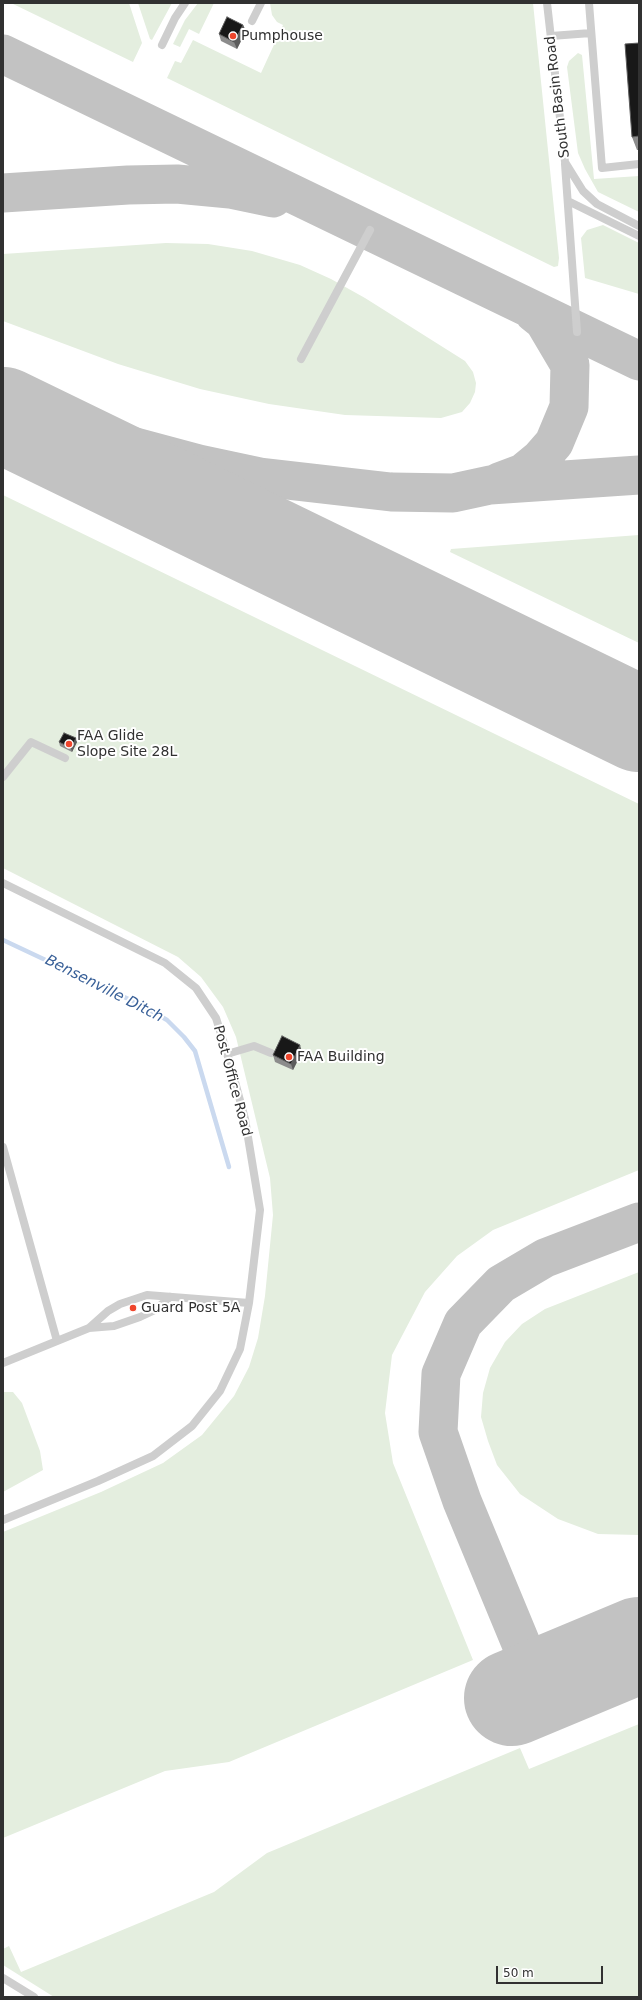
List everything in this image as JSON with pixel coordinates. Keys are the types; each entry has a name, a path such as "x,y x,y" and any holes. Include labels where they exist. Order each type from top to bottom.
{"lane":[{"path":"162,45 175,18 185,3"},
{"path":"252,21 261,3"},
{"name":"South Basin Road","path":"547,3 565,162 587,196 597,204 639,226"},
{"path":"589,3 602,168 639,164"},
{"path":"551,36 591,33"},
{"path":"565,162 577,332"},
{"path":"568,201 639,236"},
{"path":"301,359 370,230"},
{"path":"3,777 31,742 64,758"},
{"name":"Post Office Road","path":"3,883 165,963 196,988 216,1018 227,1054 244,1119 260,1210 249,1303 240,1349 220,1391 192,1426 153,1456 98,1481 3,1520"},
{"path":"227,1054 254,1046 270,1053"},
{"path":"3,1147 57,1341"},
{"path":"3,1363 88,1328 108,1311 120,1304 147,1295 249,1303"},
{"path":"88,1328 114,1326 140,1317 155,1310 170,1298"},
{"path":"3,1978 34,1997"}],"green space":[{"path":"11,3 129,3 142,43 133,62"},
{"path":"138,3 172,3 152,40 150,39"},
{"path":"198,3 214,3 199,34 189,29 180,47 173,44 185,20"},
{"path":"270,3 533,3 559,258 558,266 554,267 167,78 175,61 181,63 193,40 261,73 283,25 277,22 272,15"},
{"path":"578,53 582,55 594,179 639,176 639,212 598,192 578,153 567,67 569,61"},
{"path":"603,225 639,243 639,294 585,278 581,238 587,230"},
{"path":"166,243 208,244 252,251 300,265 331,279 365,298 465,361 473,372 476,383 475,392 470,403 462,412 441,418 345,415 269,404 200,389 118,364 3,321 3,254"},
{"path":"3,495 639,804 639,1170 493,1230 457,1256 425,1292 392,1355 385,1413 393,1463 473,1660 229,1762 165,1771 3,1838 3,1532 101,1492 163,1463 202,1435 234,1396 249,1367 258,1338 265,1296 273,1215 270,1178 236,1037 223,1007 201,977 178,957 3,868"},
{"path":"639,535 639,643 450,552 451,549"},
{"path":"639,1272 639,1535 598,1534 558,1519 520,1494 497,1465 488,1441 481,1417 483,1393 490,1368 505,1342 522,1324 545,1309"},
{"path":"3,1392 13,1392 22,1403 40,1451 43,1470 3,1492"},
{"path":"639,1724 639,1997 54,1997 3,1965 3,1949 9,1946 21,1972 214,1892 267,1853 520,1748 529,1769"}],"building":[{"path":"227,17 243,25 234,42 219,34"},
{"path":"639,43 639,136 632,137 625,44"},
{"path":"64,733 76,738 71,748 59,742"},
{"path":"282,1036 300,1045 291,1064 273,1055"}],"waterway":[{"name":"Bensenville Ditch","path":"3,940 139,1004 167,1020 184,1037 195,1051 229,1167"}],"taxiway":[{"path":"3,54 639,361"},
{"path":"3,193 128,185 177,184 230,189 273,198"},
{"path":"499,482 523,473 540,459 554,443 569,407 570,365 544,321 534,313"},
{"path":"3,404 102,438 199,464 260,477 391,492 453,493 490,485 639,475"},
{"path":"539,1687 462,1501 438,1432 441,1374 463,1323 501,1284 545,1258 639,1222"}],"runway":[{"path":"3,415 639,724"},
{"path":"512,1698 639,1645"}],"place":[{"name":"Pumphouse","path":"233,36"},
{"name":"FAA Glide Slope Site 28L","path":"69,744"},
{"name":"FAA Building","path":"289,1057"},
{"name":"Guard Post 5A","path":"133,1308"}]}
